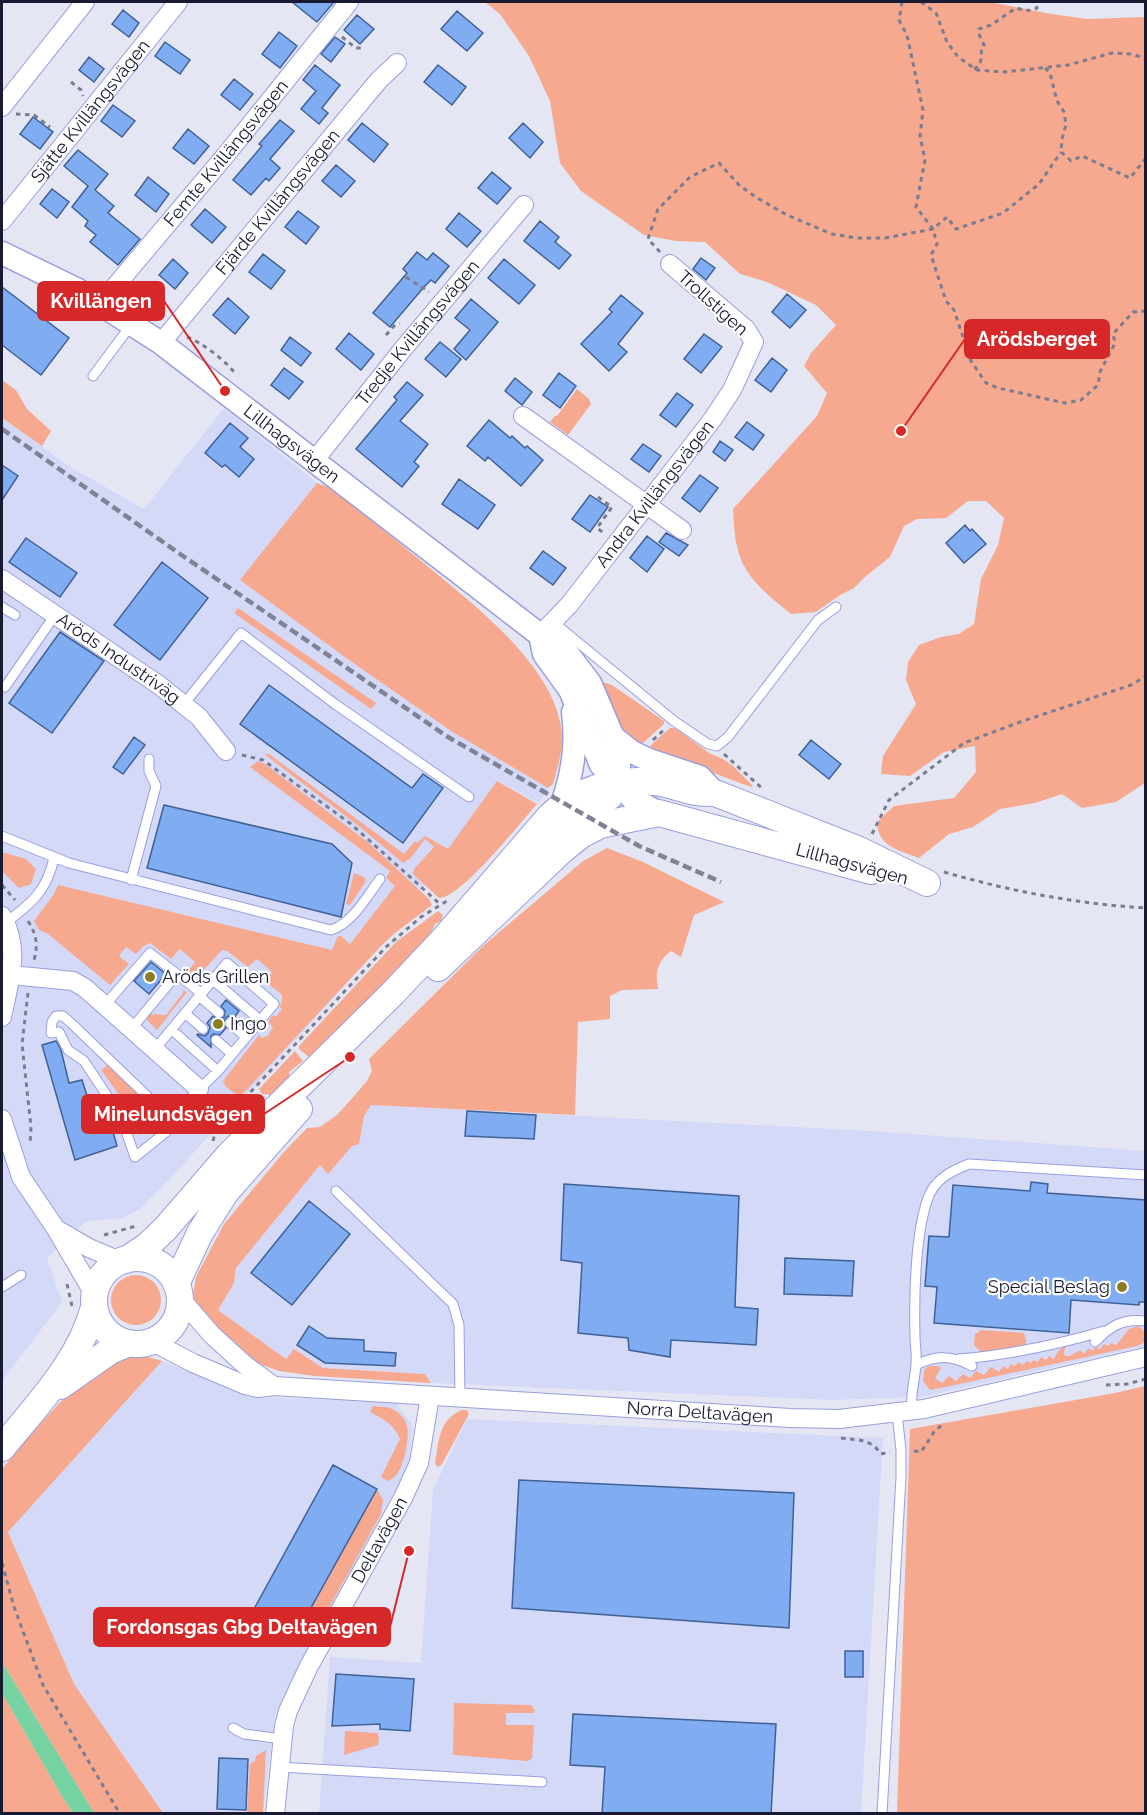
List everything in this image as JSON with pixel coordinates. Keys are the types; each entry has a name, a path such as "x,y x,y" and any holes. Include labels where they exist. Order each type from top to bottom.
{"main road":[{"name":"Lillhagsvägen","path":"471,936 560,852 581,836 600,825 659,813 893,877 927,883 856,849 715,793 694,792 657,782 639,780 588,791 562,804"},
{"path":"2,1448 39,1403 75,1353 89,1325 103,1274 147,1246 165,1229 229,1155 442,942 562,804"},
{"path":"39,1403 110,1351 165,1333 175,1321 178,1291 200,1233 232,1184 309,1098 471,936"},
{"path":"123,1261 141,1258 155,1262 168,1271 178,1291"},
{"path":"94,1300 95,1314 103,1328 114,1338 140,1342"}],"street":[{"path":"2,106 85,2"},
{"name":"Sjätte Kvillängsvägen","path":"2,222 178,2"},
{"name":"Femte Kvillängsvägen","path":"102,303 225,156 349,2"},
{"name":"Fjärde Kvillängsvägen","path":"161,343 378,80 397,63"},
{"name":"Tredje Kvillängsvägen","path":"314,461 524,205"},
{"name":"Lillhagsvägen","path":"2,253 102,303 161,343 314,461 547,629 590,683 613,737 619,758 617,783"},
{"name":"Trollstigen","path":"670,264 746,329 754,342"},
{"name":"Andra Kvillängsvägen","path":"547,629 618,543 712,420 732,390 754,342"},
{"path":"523,416 682,530"},
{"name":"Aröds Industriväg","path":"2,579 184,704 199,717 225,751"},
{"name":"Lillhagsvägen","path":"547,629 544,654 570,690 601,765 632,798 659,813"},
{"name":"Lillhagsvägen","path":"562,804 575,755 570,690"},
{"name":"Lillhagsvägen","path":"613,737 632,752 649,760 700,777 715,793"},
{"path":"471,936 524,874 529,864 570,827 605,804 611,798 617,783"},
{"path":"2,1017 11,975 11,934 3,920"},
{"path":"11,975 73,981 86,987 199,1089"},
{"path":"2,1119 21,1177 56,1229 94,1300"},
{"path":"56,1229 88,1248 123,1261"},
{"path":"178,1291 212,1335 245,1365 274,1386"},
{"name":"Norra Deltavägen","path":"140,1342 245,1385 258,1388 274,1386 391,1392 790,1418 839,1419 924,1409 1146,1357"},
{"name":"Norra Deltavägen","path":"1120,1364 1146,1364"},
{"name":"Deltavägen","path":"275,1814 282,1739 288,1711 295,1694 403,1498 419,1463 430,1396"}],"lane":[{"path":"93,376 132,323"},
{"path":"2,607 15,615"},
{"path":"547,629 674,721 708,744 717,746 728,737 818,620 836,608"},
{"path":"5,687 56,615"},
{"path":"184,704 241,633 335,704 469,797"},
{"path":"131,880 156,786 149,771 149,759"},
{"path":"2,836 54,858 131,880 331,930 348,921 380,879"},
{"path":"3,920 33,901 50,875 54,858"},
{"path":"105,1005 150,953 201,995 219,1014"},
{"path":"155,1049 227,963 274,1004 218,1071 170,1118 166,1132 135,1157 121,1118 84,1061 68,1050 59,1032 51,1033 52,1022 56,1016 63,1016 170,1118"},
{"path":"132,1028 177,974"},
{"path":"213,980 260,1020"},
{"path":"186,1014 203,1029"},
{"path":"230,1023 246,1037"},
{"path":"172,1030 218,1071"},
{"path":"216,1040 232,1054"},
{"path":"84,1061 96,1047"},
{"path":"882,1814 901,1450 904,1412 916,1365 917,1260 928,1197 938,1180 969,1164 1146,1175"},
{"path":"336,1191 453,1304 459,1324 460,1398"},
{"path":"2,1287 21,1275"},
{"path":"916,1365 930,1358 959,1359 1035,1350 1104,1331 1117,1323 1134,1320 1146,1321"},
{"path":"1095,1341 1104,1331"},
{"path":"959,1359 972,1366"},
{"path":"233,1728 244,1734 282,1739"},
{"path":"279,1767 542,1782"}],"path":[{"path":"902,2 899,20 907,35 923,110 920,136 925,160 916,207 933,229 937,244 931,255 946,301 954,310 977,371 986,383 998,388 1065,403 1081,400 1098,385 1101,372 1115,343 1113,334 1133,312 1146,311"},
{"path":"921,2 936,13 947,42 958,57 974,69 1004,72 1045,68 1068,65 1112,53 1132,54 1146,59"},
{"path":"974,69 980,66 981,49 984,45 980,39 979,29 991,25 1016,8 1029,11 1035,9 1037,8 1035,2"},
{"path":"330,25 356,48 361,48"},
{"path":"670,264 648,239 658,209 690,177 719,163 740,186 759,199 787,215 832,234 856,238 885,238 933,229 947,217 956,229 1004,213 1039,184 1061,152 1066,125 1064,112 1057,101 1050,73 1045,68"},
{"path":"2,106 16,114 34,115 50,127"},
{"path":"1061,152 1071,161 1082,156 1130,178 1146,158"},
{"path":"406,277 442,303"},
{"path":"598,497 612,507 597,528 618,543"},
{"path":"872,835 889,800 963,742 1131,686 1146,676"},
{"path":"717,746 768,793"},
{"path":"225,751 263,760 351,824 440,904"},
{"path":"942,871 996,887 1094,904 1146,908"},
{"path":"2,885 22,910 36,937 37,948 22,1044 31,1127 30,1149"},
{"path":"1097,1385 1128,1384 1146,1379"},
{"path":"841,1438 867,1441 881,1454 901,1450 921,1452 934,1432 946,1421"},
{"path":"2,1563 14,1607 43,1685 120,1814"}],"shaded area":[{"path":"485,2 990,2 1087,19 1145,17 1145,783 1116,802 1082,808 1062,794 1035,803 1000,809 973,827 949,834 919,858 897,850 885,842 878,830 877,822 894,806 954,798 976,772 975,746 944,752 910,776 881,774 883,756 916,704 906,680 908,662 919,645 941,637 959,634 974,624 981,579 998,545 1004,518 986,501 968,501 946,518 917,519 904,526 890,557 854,588 816,612 791,614 766,592 750,576 740,557 735,537 733,509 817,416 827,393 804,366 811,353 836,325 816,305 767,282 740,274 705,242 676,241 644,235 581,191 560,163 550,101 529,56 500,14"},
{"path":"2,380 16,390 27,409 51,431 42,446 2,418"},
{"path":"577,389 589,399 591,404 568,435 550,422"},
{"path":"224,408 317,483 241,580 346,658 451,731 548,788 539,803 498,781 392,933 168,1181 140,1209 123,1218 87,1221 47,1258 62,1302 2,1381 2,418 72,468 144,509"},
{"path":"317,483 334,489 444,580 485,615 524,655 552,699 560,722 561,753 553,784 548,788 451,731 240,580"},
{"path":"238,608 376,703 371,709 234,613"},
{"path":"603,682 612,685 664,721 664,724 643,743 626,735 610,711 600,684"},
{"path":"670,728 675,728 709,753 723,759 753,786 655,751 650,746"},
{"path":"264,754 269,754 404,854 415,841 417,843 425,836 448,849 497,781 537,804 475,874 449,895 439,898 413,874 414,869 434,847 425,839 411,858 403,863 355,823"},
{"path":"258,761 370,844 429,899 432,905 382,945 240,1097 226,1087 223,1081 259,1035 262,1038 268,1036 273,1027 268,1022 282,1009 279,1007 282,995 266,982 272,972 257,959 248,967 227,951 222,950 200,974 193,977 189,970 195,962 180,949 171,959 150,943 136,954 126,947 119,956 129,964 110,985 48,934 39,930 34,921 58,885 332,950 338,936 350,944 395,886 386,878 390,871 250,767"},
{"path":"607,848 643,862 724,902 694,915 681,957 671,951 660,963 657,972 658,989 622,990 610,996 610,1019 578,1022 575,1115 371,1105 364,1116 359,1144 352,1146 328,1174 320,1165 236,1268 234,1283 218,1310 286,1359 294,1349 323,1368 425,1374 431,1383 315,1376 279,1371 257,1363 236,1347 198,1309 193,1295 196,1277 224,1224 283,1153 307,1128 320,1127 337,1115 367,1081 372,1071 369,1059 484,945 583,861"},
{"path":"2,852 26,859 36,869 31,884 19,888 2,871"},
{"path":"354,873 364,877 366,881 350,905 346,904"},
{"path":"438,911 443,915 441,921 435,924 431,933 379,993 310,1058 299,1049 299,1046 396,942"},
{"path":"183,990 187,992 157,1030 147,1020 147,1017 150,1014 166,1015"},
{"path":"295,1051 303,1061 289,1072 290,1076 283,1086 271,1095 262,1094 259,1089"},
{"path":"108,1065 157,1112 155,1123 146,1132 139,1135 130,1110 101,1070"},
{"path":"371,1105 870,1131 1145,1151 1145,1346 922,1397 832,1400 431,1383 425,1374 323,1368 294,1349 286,1359 218,1310 234,1283 236,1268 320,1165 328,1173 352,1146 359,1144 364,1116"},
{"path":"136,1275 150,1279 157,1286 161,1300 157,1314 150,1321 136,1325 122,1321 115,1314 111,1300 115,1286 122,1279"},
{"path":"1138,1326 1144,1331 1145,1336 1143,1343 1137,1346 930,1390 923,1381 924,1370 929,1366 941,1368 935,1378 942,1383 949,1376 956,1381 963,1374 970,1378 976,1371 984,1375 991,1367 999,1372 1003,1366 1008,1369 1011,1364 1015,1366 1018,1362 1023,1365 1027,1361 1038,1362 1041,1357 1046,1360 1049,1356 1054,1359 1060,1349 1066,1346 1065,1356 1070,1356 1080,1350 1084,1354 1089,1348 1092,1351 1096,1347 1100,1349 1104,1344 1116,1345 1129,1329"},
{"path":"980,1330 1024,1333 1027,1346 981,1352 974,1345 975,1333"},
{"path":"138,1354 162,1361 8,1532 74,1684 163,1813 94,1813 2,1662 2,1469 67,1395 126,1355"},
{"path":"162,1361 249,1397 395,1402 413,1426 408,1467 275,1715 263,1813 163,1813 74,1684 8,1532"},
{"path":"1145,1386 1145,1813 897,1813 910,1429"},
{"path":"373,1406 393,1409 403,1417 407,1426 404,1458 397,1474 393,1479 387,1481 381,1477 400,1439 391,1426 370,1412"},
{"path":"462,1410 467,1410 469,1414 442,1464 438,1467 435,1464 441,1432 448,1419"},
{"path":"467,1419 883,1438 861,1813 319,1814 330,1657 421,1663 433,1490"},
{"path":"377,1489 383,1500 381,1514 314,1635 309,1639 301,1639 296,1635"},
{"path":"2,1662 94,1813 73,1813 63,1798 2,1693"},
{"path":"2,1693 63,1798 73,1813 2,1813"},
{"path":"454,1703 531,1705 535,1710 534,1713 506,1713 506,1725 534,1725 532,1758 528,1761 453,1755"},
{"path":"345,1731 377,1733 378,1745 344,1755"},
{"path":"266,1750 263,1813 247,1813 250,1764 255,1761 256,1756"}],"building":[{"path":"292,2 334,2 317,22"},
{"path":"123,10 139,23 129,37 112,24"},
{"path":"457,11 483,33 467,51 441,29"},
{"path":"357,15 374,29 360,44 344,30"},
{"path":"279,32 297,46 280,68 262,54"},
{"path":"335,37 345,44 331,62 321,54"},
{"path":"165,42 190,60 180,74 155,56"},
{"path":"89,57 104,69 94,82 79,70"},
{"path":"315,65 340,85 322,108 328,113 319,124 301,109 316,91 303,80"},
{"path":"438,65 466,87 452,105 424,82"},
{"path":"234,79 253,94 240,110 221,95"},
{"path":"113,105 135,121 122,137 101,121"},
{"path":"33,117 53,132 40,149 20,134"},
{"path":"280,120 294,131 270,159 280,168 269,181 266,178 251,195 233,180 262,146 259,144"},
{"path":"362,123 388,144 374,162 348,140"},
{"path":"523,123 543,142 530,158 509,138"},
{"path":"188,129 209,146 194,164 173,148"},
{"path":"78,150 108,174 95,190 114,206 108,213 140,239 118,265 90,242 96,235 85,226 88,221 72,207 88,186 64,166"},
{"path":"336,165 355,181 341,197 322,181"},
{"path":"492,172 511,188 497,204 478,188"},
{"path":"148,177 169,194 156,212 135,195"},
{"path":"52,189 69,202 57,218 40,204"},
{"path":"205,209 226,227 212,243 191,225"},
{"path":"298,211 319,227 306,244 285,227"},
{"path":"459,213 481,231 467,247 446,229"},
{"path":"540,221 559,237 555,242 571,255 559,269 524,241"},
{"path":"417,252 427,260 433,253 449,266 435,283 431,280 424,287 390,327 373,313 407,273 403,269"},
{"path":"263,254 285,271 271,289 249,272"},
{"path":"701,258 715,268 706,280 693,269"},
{"path":"173,259 188,273 175,289 159,275"},
{"path":"504,259 535,285 519,304 488,278"},
{"path":"2,287 69,338 41,375 2,345"},
{"path":"787,294 806,310 790,328 772,312"},
{"path":"621,295 643,313 618,344 627,352 609,371 581,344 612,312 609,309"},
{"path":"228,298 249,317 235,334 213,315"},
{"path":"471,299 498,322 466,360 454,349 470,330 455,318"},
{"path":"349,333 374,354 361,370 336,349"},
{"path":"704,334 722,347 701,373 684,359"},
{"path":"290,337 311,353 301,366 281,350"},
{"path":"440,342 461,359 446,377 425,359"},
{"path":"772,358 787,370 771,392 755,380"},
{"path":"284,368 303,382 289,399 271,385"},
{"path":"559,373 576,386 560,408 543,395"},
{"path":"515,378 532,392 522,405 505,391"},
{"path":"407,382 423,395 400,421 428,444 414,462 419,466 402,487 356,449 397,400 394,397"},
{"path":"677,393 693,405 676,427 660,415"},
{"path":"489,420 510,438 512,436 525,448 527,446 543,460 521,486 488,457 485,461 467,446"},
{"path":"747,422 764,435 753,450 735,437"},
{"path":"230,423 248,438 240,447 254,459 239,477 205,453"},
{"path":"720,441 733,450 725,461 713,452"},
{"path":"643,444 661,456 649,472 631,459"},
{"path":"2,465 18,476 2,500"},
{"path":"700,475 718,488 700,512 682,498"},
{"path":"459,479 495,505 478,529 442,504"},
{"path":"590,495 608,507 590,532 572,519"},
{"path":"965,525 986,544 964,563 946,543"},
{"path":"666,533 688,545 679,556 659,542"},
{"path":"647,536 664,549 647,572 630,558"},
{"path":"26,538 77,573 60,597 9,562"},
{"path":"543,551 566,568 553,585 530,568"},
{"path":"162,562 208,598 160,660 114,625"},
{"path":"60,632 104,661 52,733 9,703"},
{"path":"269,685 412,788 423,774 443,788 403,843 240,724"},
{"path":"134,737 145,745 123,774 113,767"},
{"path":"811,740 841,764 829,779 799,755"},
{"path":"164,805 332,844 352,863 341,917 147,868"},
{"name":"Aröds Grillen","path":"151,962 166,974 149,994 134,981"},
{"path":"226,1000 239,1011 234,1018 228,1016 225,1019 226,1028 220,1035 211,1036 211,1047 197,1035 205,1036 208,1033 210,1027 207,1023 213,1016 218,1020 224,1017 225,1011 221,1006"},
{"path":"56,1041 61,1050 69,1083 82,1080 89,1102 100,1098 106,1107 117,1146 75,1160 42,1045"},
{"path":"467,1111 536,1115 534,1139 465,1136"},
{"path":"1031,1182 1048,1184 1047,1193 1146,1200 1146,1302 1139,1302 1139,1305 1071,1300 1069,1333 934,1323 937,1287 925,1286 929,1236 949,1237 953,1185 1030,1191"},
{"path":"564,1184 739,1196 735,1307 758,1309 756,1345 671,1340 670,1357 629,1350 628,1338 578,1333 582,1263 561,1260"},
{"path":"309,1201 350,1234 292,1305 251,1273"},
{"path":"785,1258 854,1261 852,1296 784,1294"},
{"path":"309,1326 327,1338 364,1340 364,1351 396,1353 395,1366 325,1363 297,1345"},
{"path":"333,1465 377,1489 297,1633 254,1609"},
{"path":"519,1480 794,1493 789,1628 512,1608"},
{"path":"845,1651 863,1651 863,1677 845,1677"},
{"path":"336,1674 414,1679 410,1731 380,1729 380,1724 332,1726"},
{"path":"573,1714 776,1724 771,1814 602,1814 605,1767 570,1765"},
{"path":"219,1758 248,1759 246,1810 217,1809"}],"railway":[{"path":"2,429 448,737 639,846 721,882"}],"place":[{"name":"Kvillängen","path":"225,391"},
{"name":"Arödsberget","path":"901,431"},
{"name":"Aröds Grillen","path":"150,977"},
{"name":"Ingo","path":"218,1024"},
{"name":"Minelundsvägen","path":"350,1057"},
{"name":"Special Beslag","path":"1122,1287"},
{"name":"Fordonsgas Gbg Deltavägen","path":"409,1551"}]}
